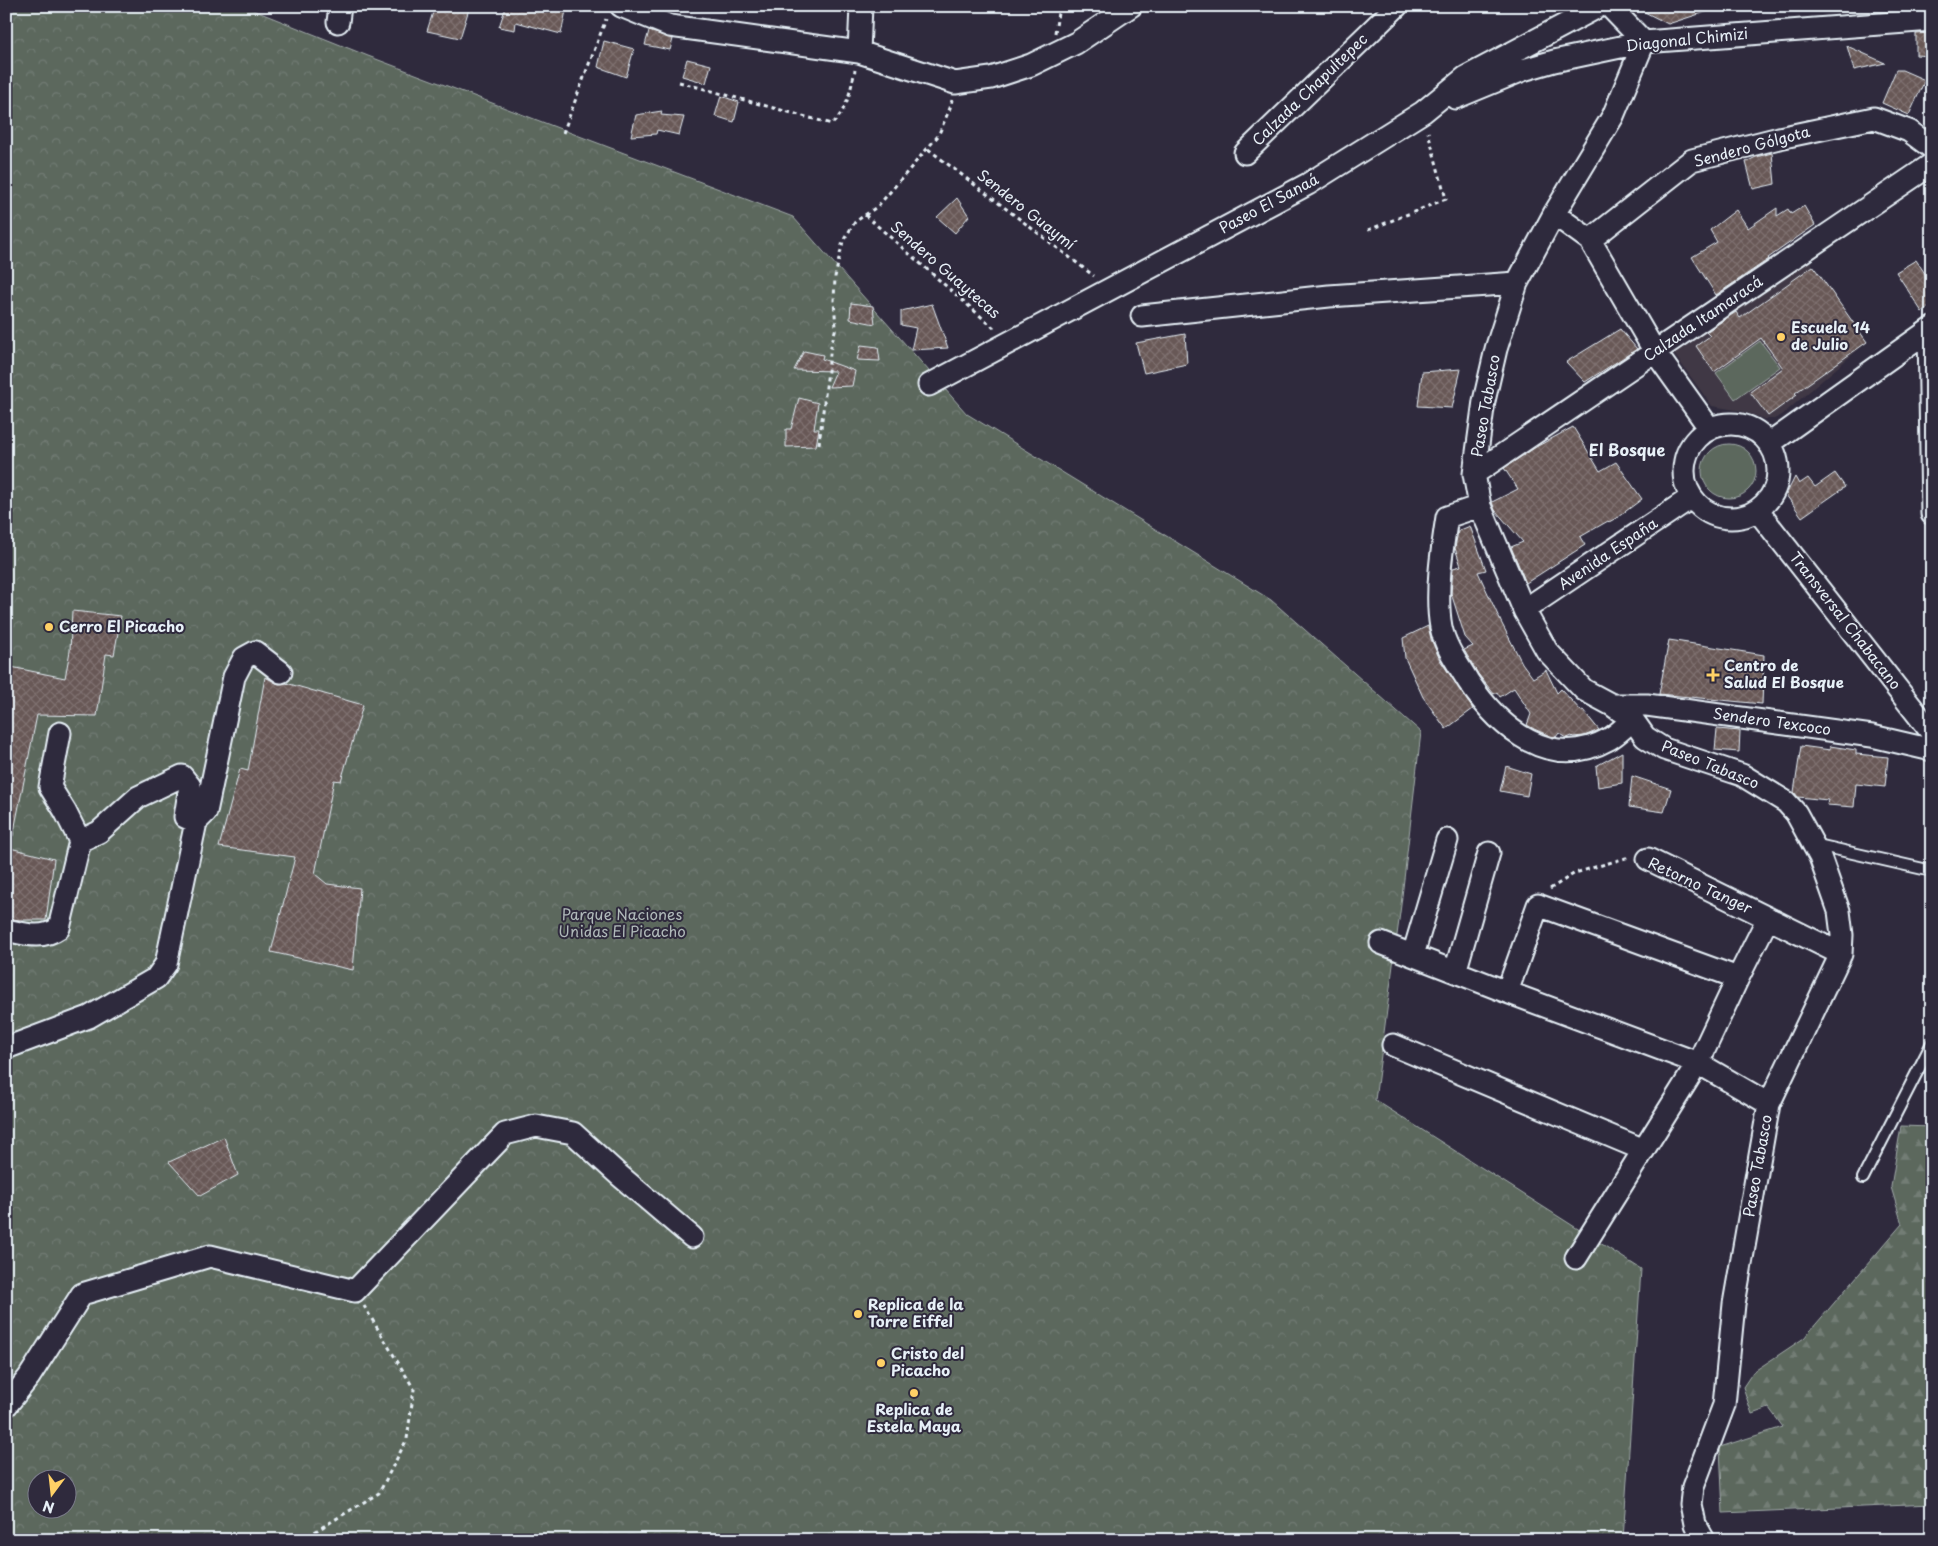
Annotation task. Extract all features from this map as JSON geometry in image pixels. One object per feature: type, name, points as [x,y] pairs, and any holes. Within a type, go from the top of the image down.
[{"type":"street","points":[[859,52],[861,6]]},
{"type":"street","points":[[614,11],[670,26],[859,52],[955,83],[991,78],[1030,64],[1076,43],[1131,6]]},
{"type":"street","name":"Calzada Chapultepec","points":[[1245,153],[1397,6]]},
{"type":"street","name":"Paseo El Sanaá","points":[[929,385],[1308,184],[1423,112],[1466,77],[1600,6]]},
{"type":"street","points":[[1608,6],[1644,42]]},
{"type":"street","name":"Diagonal Chimizi","points":[[1423,112],[1523,70],[1554,61],[1644,42],[1932,20]]},
{"type":"street","name":"Paseo Tabasco","points":[[1644,42],[1613,116],[1554,214],[1518,283],[1496,349],[1484,401],[1474,474],[1480,506],[1524,610],[1546,651],[1584,690],[1612,704],[1633,720],[1645,736],[1664,749],[1742,775],[1786,802],[1796,813],[1813,844],[1839,911],[1842,935],[1840,954],[1769,1104],[1734,1304],[1724,1405],[1693,1487],[1691,1504],[1695,1524],[1704,1540]]},
{"type":"street","name":"Sendero Gólgota","points":[[1590,240],[1692,160],[1779,138],[1874,118],[1909,131],[1932,148]]},
{"type":"street","name":"Calzada Itamaracá","points":[[1474,474],[1932,164]]},
{"type":"street","points":[[1554,214],[1590,240],[1655,352],[1710,429]]},
{"type":"street","points":[[1142,316],[1329,296],[1518,283]]},
{"type":"street","points":[[1769,444],[1930,329]]},
{"type":"street","points":[[1930,329],[1932,514]]},
{"type":"street","points":[[1736,424],[1760,434],[1769,444],[1776,457],[1777,479],[1768,499],[1757,510],[1744,516],[1729,518],[1715,515],[1702,508],[1692,497],[1684,476],[1686,459],[1693,443],[1700,435],[1722,425],[1736,424]]},
{"type":"street","name":"Avenida España","points":[[1524,610],[1692,497]]},
{"type":"street","points":[[1480,506],[1446,517],[1439,600],[1441,627],[1451,653],[1481,700],[1498,719],[1520,737],[1556,751],[1577,751],[1593,746],[1609,739],[1633,720]]},
{"type":"street","name":"Transversal Chabacano","points":[[1757,510],[1932,733]]},
{"type":"street","points":[[6,1048],[89,1017],[156,978],[166,964],[196,822],[206,812],[234,677],[244,658],[255,652],[282,672]]},
{"type":"street","name":"Sendero Texcoco","points":[[1612,704],[1647,705],[1872,736],[1932,750]]},
{"type":"street","points":[[6,930],[41,936],[52,933],[59,928],[80,841],[50,787],[60,733]]},
{"type":"street","points":[[80,841],[99,832],[138,797],[182,776],[190,786],[185,817],[196,822]]},
{"type":"street","points":[[1413,955],[1447,840]]},
{"type":"street","points":[[1455,972],[1489,853]]},
{"type":"street","name":"Retorno Tanger","points":[[1648,859],[1840,954]]},
{"type":"street","points":[[1507,992],[1538,905],[1738,978]]},
{"type":"street","points":[[1576,1258],[1698,1063],[1768,918]]},
{"type":"street","points":[[1381,942],[1507,992],[1698,1063],[1769,1104]]},
{"type":"street","points":[[1392,1045],[1644,1150]]},
{"type":"street","points":[[6,1406],[29,1377],[82,1294],[210,1256],[355,1290],[505,1134],[536,1126],[573,1133],[692,1237]]},
{"type":"lane","points":[[1813,844],[1932,871]]},
{"type":"lane","points":[[1863,1178],[1932,1044]]},
{"type":"path","points":[[563,133],[614,11]]},
{"type":"path","points":[[679,82],[832,124],[839,118],[844,108],[853,82],[859,52]]},
{"type":"path","points":[[819,444],[831,346],[836,327],[834,301],[843,241],[855,222],[878,206],[938,136],[950,108],[955,83]]},
{"type":"path","points":[[1368,230],[1446,199],[1423,112]]},
{"type":"path","name":"Sendero Guaymí","points":[[928,149],[1110,289]]},
{"type":"path","name":"Sendero Guaytecas","points":[[865,215],[1010,342]]},
{"type":"path","name":"Retorno Tanger","points":[[1538,905],[1551,887],[1575,872],[1630,857],[1648,859]]},
{"type":"path","points":[[301,1540],[379,1493],[407,1439],[414,1389],[355,1290]]},
{"type":"shaded area","name":"Escuela 14 de Julio","points":[[1809,260],[1867,342],[1782,415],[1774,419],[1765,419],[1742,411],[1712,406],[1674,354]]},
{"type":"green space","name":"Parque Naciones Unidas El Picacho","points":[[6,6],[243,6],[368,56],[793,217],[967,414],[1271,600],[1421,732],[1401,905],[1375,1100],[1641,1269],[1623,1540],[6,1540]]},
{"type":"green space","points":[[1760,341],[1780,367],[1735,399],[1716,373]]},
{"type":"green space","points":[[1729,444],[1739,446],[1748,452],[1754,461],[1756,471],[1754,481],[1748,490],[1739,496],[1729,498],[1719,496],[1710,490],[1704,481],[1702,471],[1704,461],[1710,452],[1719,446]]},
{"type":"green space","points":[[1901,1126],[1932,1127],[1932,1504],[1723,1513],[1720,1447],[1783,1427],[1769,1408],[1752,1414],[1743,1387],[1753,1372],[1804,1338],[1902,1224],[1891,1187]]},
{"type":"building","points":[[435,6],[469,9],[460,38],[427,31]]},
{"type":"building","points":[[506,6],[567,6],[561,34],[516,22],[515,30],[499,27]]},
{"type":"building","points":[[1633,6],[1714,6],[1715,9],[1668,24]]},
{"type":"building","points":[[649,31],[673,39],[670,50],[645,45]]},
{"type":"building","points":[[1932,33],[1932,56],[1916,55],[1916,34]]},
{"type":"building","points":[[604,41],[634,49],[626,77],[598,67]]},
{"type":"building","points":[[1847,46],[1885,63],[1854,70]]},
{"type":"building","points":[[687,59],[711,65],[706,83],[682,76]]},
{"type":"building","points":[[1896,70],[1902,70],[1925,80],[1909,115],[1882,103]]},
{"type":"building","points":[[721,96],[739,102],[734,122],[715,116]]},
{"type":"building","points":[[662,111],[661,115],[684,117],[679,135],[657,130],[656,134],[631,136],[636,115]]},
{"type":"building","points":[[1772,153],[1775,184],[1753,189],[1746,162]]},
{"type":"building","points":[[957,198],[969,216],[955,233],[937,217]]},
{"type":"building","points":[[1804,206],[1815,225],[1716,295],[1692,257],[1717,242],[1710,230],[1736,210],[1748,228],[1777,208],[1777,216],[1788,209],[1791,214]]},
{"type":"building","points":[[1916,260],[1932,284],[1932,305],[1922,312],[1896,272]]},
{"type":"building","name":"Escuela 14 de Julio","points":[[1813,266],[1867,342],[1795,393],[1797,395],[1768,416],[1750,392],[1783,368],[1761,338],[1714,372],[1696,346],[1710,336],[1706,332],[1736,312],[1740,318]]},
{"type":"building","points":[[851,303],[873,306],[875,324],[850,319]]},
{"type":"building","points":[[932,304],[948,348],[911,350],[916,328],[901,325],[901,311]]},
{"type":"building","points":[[1620,329],[1637,349],[1585,382],[1566,362]]},
{"type":"building","points":[[1185,334],[1187,364],[1144,373],[1136,343]]},
{"type":"building","points":[[861,345],[878,347],[880,361],[857,360]]},
{"type":"building","points":[[804,351],[823,355],[822,359],[855,371],[852,386],[829,387],[836,371],[794,370]]},
{"type":"building","points":[[1461,369],[1452,408],[1418,406],[1422,372]]},
{"type":"building","points":[[799,398],[818,403],[814,429],[819,429],[816,446],[786,447],[786,429],[791,429]]},
{"type":"building","points":[[1573,427],[1600,471],[1616,462],[1642,499],[1618,517],[1580,537],[1585,545],[1526,583],[1511,547],[1523,542],[1495,510],[1492,502],[1518,489],[1504,468],[1536,447]]},
{"type":"building","points":[[1835,473],[1845,487],[1802,517],[1786,495],[1795,477],[1799,484],[1808,478],[1815,487]]},
{"type":"building","points":[[1470,526],[1486,570],[1478,572],[1522,663],[1533,678],[1546,670],[1557,693],[1561,689],[1581,711],[1583,710],[1599,730],[1584,736],[1567,738],[1559,733],[1556,737],[1534,729],[1527,725],[1531,714],[1514,688],[1500,697],[1497,692],[1494,694],[1478,674],[1464,650],[1473,646],[1465,637],[1451,593],[1453,568],[1461,566],[1455,548],[1458,531]]},
{"type":"building","points":[[72,611],[121,616],[114,655],[106,654],[97,716],[37,715],[13,836],[6,835],[6,666],[65,678],[70,651]]},
{"type":"building","points":[[1428,626],[1440,660],[1473,709],[1446,729],[1423,697],[1405,658],[1403,638]]},
{"type":"building","name":"Centro de Salud El Bosque","points":[[1669,640],[1764,655],[1762,704],[1659,694]]},
{"type":"building","points":[[265,677],[279,684],[286,683],[363,705],[341,781],[334,780],[315,874],[327,884],[360,888],[353,970],[271,952],[295,857],[219,847],[240,769],[248,771]]},
{"type":"building","points":[[1717,729],[1740,731],[1739,752],[1715,750]]},
{"type":"building","points":[[1801,746],[1830,750],[1830,746],[1856,750],[1856,754],[1888,757],[1885,787],[1856,784],[1854,807],[1827,805],[1828,800],[1798,797],[1794,792]]},
{"type":"building","points":[[1622,752],[1622,783],[1598,787],[1596,766]]},
{"type":"building","points":[[1506,766],[1531,774],[1527,796],[1500,791]]},
{"type":"building","points":[[1632,776],[1671,789],[1664,812],[1629,807]]},
{"type":"building","points":[[6,847],[54,859],[46,920],[6,918]]},
{"type":"building","points":[[224,1137],[238,1175],[200,1196],[169,1162]]},
{"type":"place","name":"Escuela 14 de Julio","points":[[1781,337]]},
{"type":"place","name":"Cerro El Picacho","points":[[49,627]]},
{"type":"place","name":"Centro de Salud El Bosque","points":[[1713,675]]},
{"type":"place","name":"Replica de la Torre Eiffel","points":[[858,1314]]},
{"type":"place","name":"Cristo del Picacho","points":[[881,1363]]},
{"type":"place","name":"Replica de Estela Maya","points":[[914,1393]]},
{"type":"district","name":"El Bosque","points":[[1627,450]]}]
